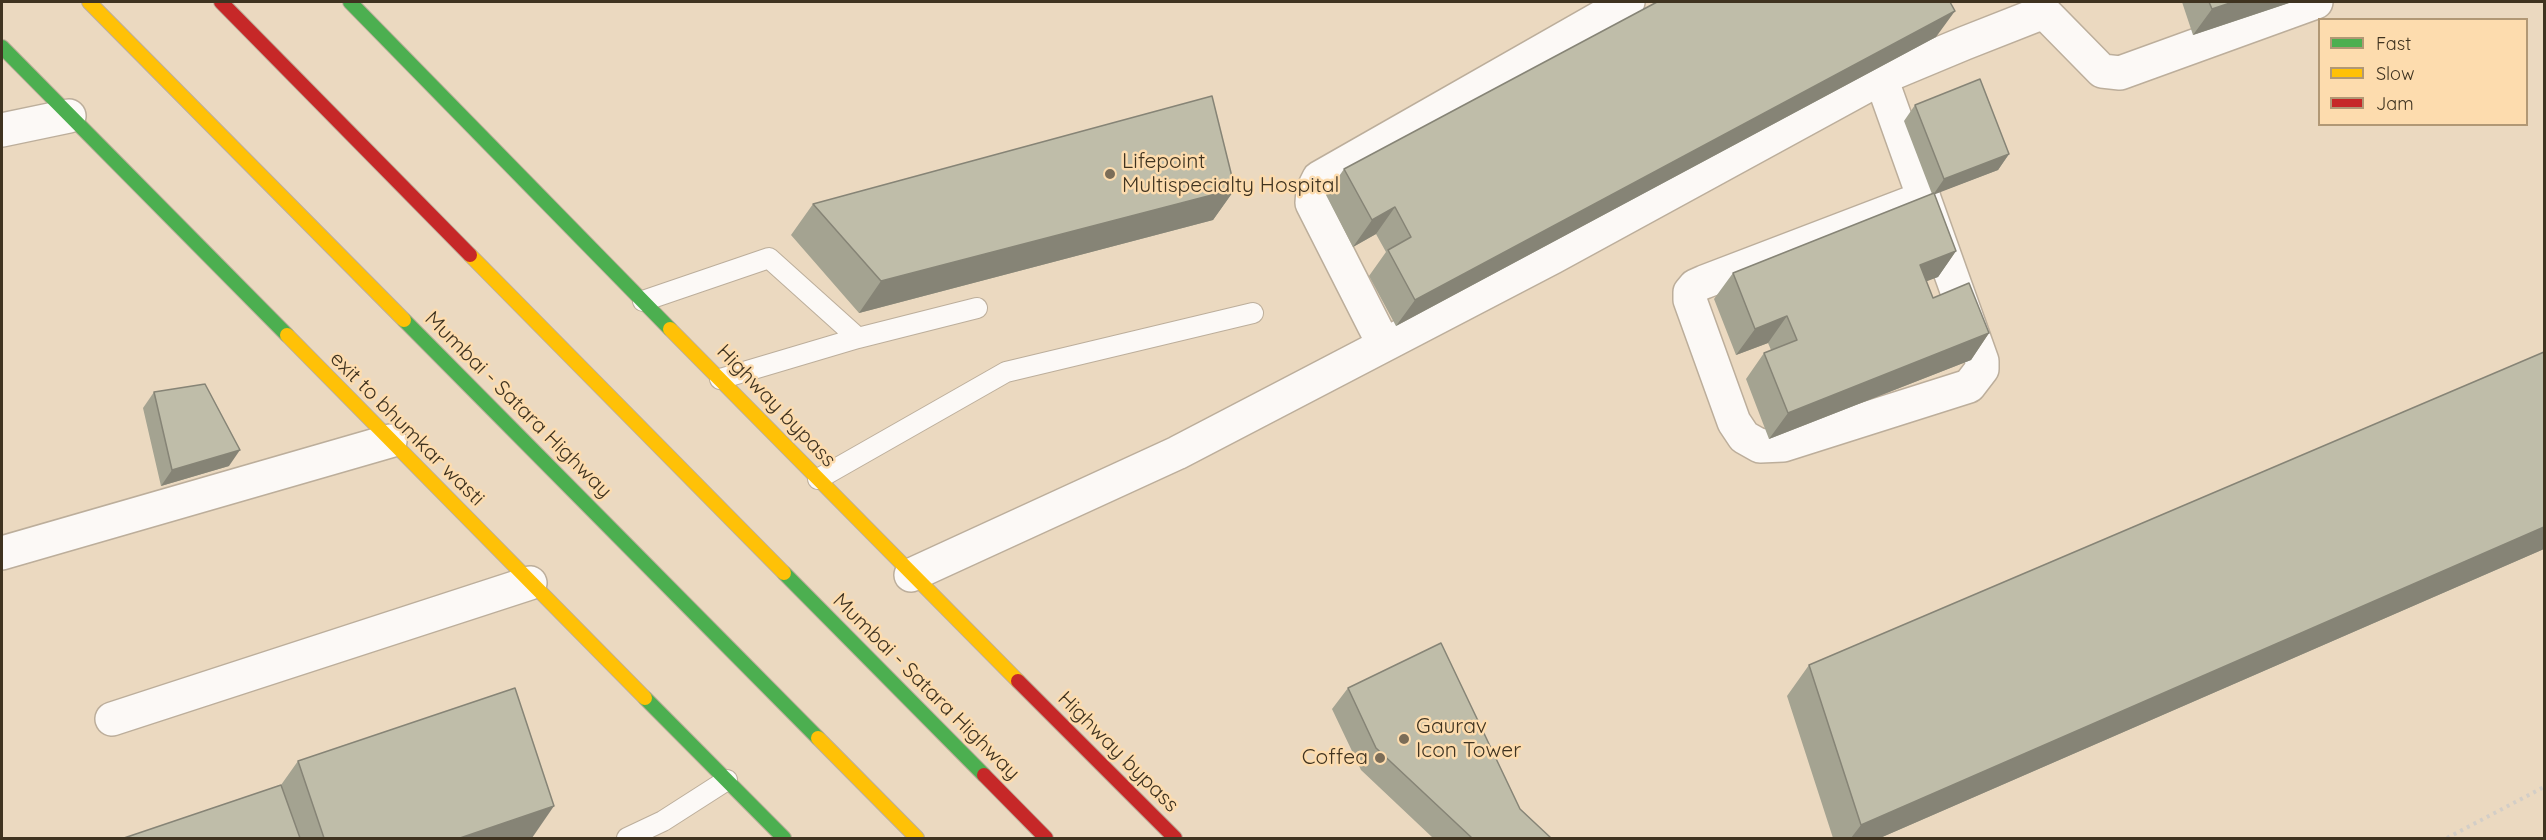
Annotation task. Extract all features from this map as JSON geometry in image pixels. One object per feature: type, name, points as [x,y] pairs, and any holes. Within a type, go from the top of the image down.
[{"type":"main road","name":"Mumbai - Satara Highway","points":[[89,2],[917,838]]},
{"type":"main road","name":"Mumbai - Satara Highway","points":[[220,2],[1046,838]]},
{"type":"main road","name":"Highway bypass","points":[[350,2],[911,575],[1175,838]]},
{"type":"main road","name":"exit to bhumkar wasti","points":[[2,47],[784,838]]},
{"type":"street","points":[[1384,345],[1312,203],[1313,190],[1319,178],[1628,2]]},
{"type":"street","points":[[911,575],[1177,453],[1553,257],[1881,78],[2042,7],[2103,70],[2114,73],[2316,2]]},
{"type":"street","points":[[1881,78],[1924,198],[1982,361],[1982,369],[1978,378],[1969,386],[1782,445],[1760,446],[1744,437],[1734,422],[1690,300],[1690,292],[1695,286],[1704,282],[1924,198]]},
{"type":"street","points":[[2,130],[69,116]]},
{"type":"street","points":[[2,553],[390,441]]},
{"type":"street","points":[[112,719],[530,583]]},
{"type":"lane","points":[[643,301],[769,258],[858,338]]},
{"type":"lane","points":[[720,380],[858,338],[977,308]]},
{"type":"lane","points":[[818,479],[1006,372],[1253,313]]},
{"type":"lane","points":[[627,838],[663,821],[727,780]]},
{"type":"path","points":[[2447,838],[2544,787]]},
{"type":"building","points":[[1657,2],[1950,2],[1955,11],[1415,300],[1388,250],[1411,237],[1395,207],[1372,220],[1344,169]]},
{"type":"building","points":[[2209,2],[2233,2],[2212,9]]},
{"type":"building","points":[[1980,79],[2009,154],[1944,179],[1915,105]]},
{"type":"building","name":"Lifepoint Multispecialty Hospital","points":[[1212,96],[1235,189],[881,281],[813,204]]},
{"type":"building","points":[[1934,193],[1956,251],[1920,265],[1933,298],[1969,283],[1989,333],[1788,413],[1764,353],[1797,340],[1787,316],[1755,329],[1733,273]]},
{"type":"building","points":[[2544,352],[2544,527],[1861,825],[1809,665]]},
{"type":"building","points":[[205,384],[240,450],[172,470],[154,392]]},
{"type":"building","name":"Gaurav Icon Tower","points":[[1441,643],[1520,809],[1551,838],[1472,838],[1376,748],[1348,688]]},
{"type":"building","points":[[515,688],[554,806],[460,838],[324,838],[298,761]]},
{"type":"building","points":[[281,785],[300,838],[124,838]]},
{"type":"traffic: fast","points":[[350,2],[670,329]]},
{"type":"traffic: fast","points":[[2,47],[287,335]]},
{"type":"traffic: fast","points":[[404,320],[818,738]]},
{"type":"traffic: fast","points":[[784,573],[984,775]]},
{"type":"traffic: fast","points":[[645,698],[784,838]]},
{"type":"traffic: slow","points":[[89,2],[404,320]]},
{"type":"traffic: slow","points":[[470,255],[784,573]]},
{"type":"traffic: slow","points":[[670,329],[1018,681]]},
{"type":"traffic: slow","points":[[287,335],[645,698]]},
{"type":"traffic: slow","points":[[818,738],[917,838]]},
{"type":"traffic: jam","points":[[221,2],[470,255]]},
{"type":"traffic: jam","points":[[1018,681],[1175,838]]},
{"type":"traffic: jam","points":[[984,775],[1046,838]]},
{"type":"place","name":"Lifepoint Multispecialty Hospital","points":[[1110,174]]},
{"type":"place","name":"Gaurav Icon Tower","points":[[1404,739]]},
{"type":"place","name":"Coffea","points":[[1380,758]]}]
